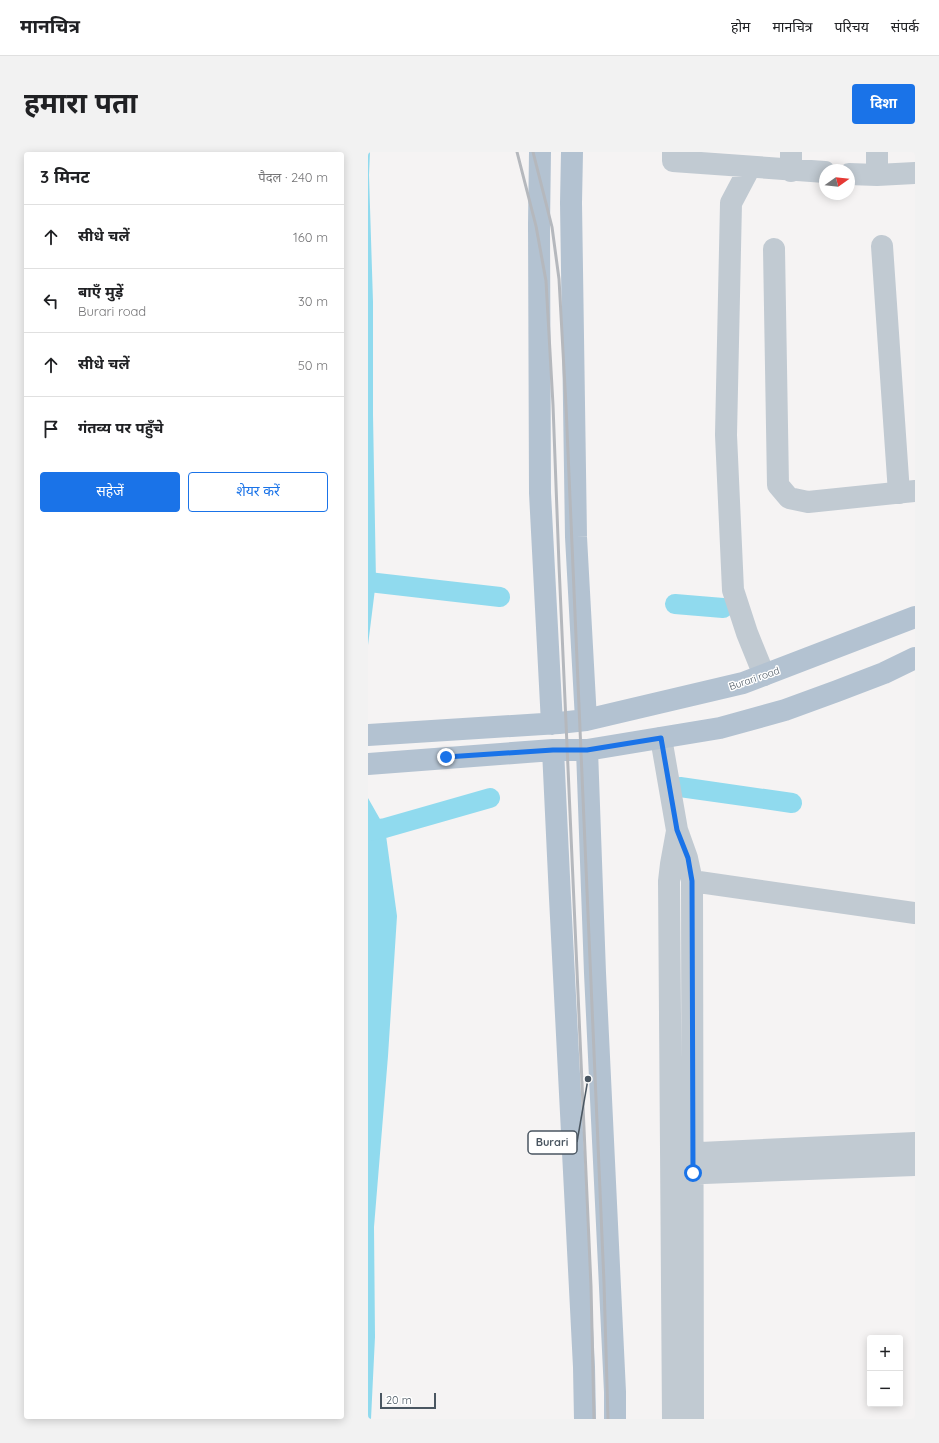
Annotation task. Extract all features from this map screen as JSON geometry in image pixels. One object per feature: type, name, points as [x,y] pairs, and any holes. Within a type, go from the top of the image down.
[{"type":"main road","points":[[540,152],[540,493],[552,724]]},
{"type":"main road","points":[[572,152],[571,203],[576,537],[586,720]]},
{"type":"main road","name":"Burari road","points":[[368,735],[552,724],[586,720],[743,683],[915,616]]},
{"type":"main road","points":[[368,764],[553,750],[587,750],[720,728],[785,710],[884,673],[915,658]]},
{"type":"main road","points":[[553,750],[560,914],[584,1367],[585,1419]]},
{"type":"main road","points":[[587,750],[595,973],[616,1392],[615,1419]]},
{"type":"lane","points":[[673,152],[673,161],[750,167],[791,161],[819,170]]},
{"type":"lane","points":[[877,152],[877,175]]},
{"type":"lane","points":[[750,167],[731,203],[726,435],[733,590],[747,632],[764,675]]},
{"type":"lane","points":[[855,174],[877,175],[915,173]]},
{"type":"lane","points":[[774,249],[778,485],[789,498],[808,502],[907,492],[882,246]]},
{"type":"lane","points":[[661,738],[677,830],[688,858],[692,881],[693,1419]]},
{"type":"lane","points":[[673,1419],[669,881],[677,830]]},
{"type":"lane","points":[[692,881],[915,913]]},
{"type":"lane","points":[[672,1164],[915,1142]]},
{"type":"lane","points":[[693,1163],[915,1165]]},
{"type":"water","points":[[368,152],[370,152],[369,175],[373,302],[373,415],[376,581],[368,645]]},
{"type":"water","points":[[368,798],[385,828],[397,916],[388,1056],[374,1227],[375,1337],[371,1419],[368,1419]]},
{"type":"waterway","points":[[368,582],[500,597]]},
{"type":"waterway","points":[[675,604],[723,608]]},
{"type":"waterway","points":[[680,787],[792,803]]},
{"type":"waterway","points":[[368,831],[385,828],[490,798]]},
{"type":"railway","points":[[517,152],[536,226],[546,281],[553,405],[591,1286],[594,1419]]},
{"type":"railway","points":[[533,152],[552,227],[559,279],[566,406],[604,1283],[608,1419]]},
{"type":"place","name":"Burari","points":[[588,1079]]},
{"type":"route","points":[[446,757],[553,750],[587,750],[661,738],[677,830],[688,858],[692,881],[693,1173]]}]
